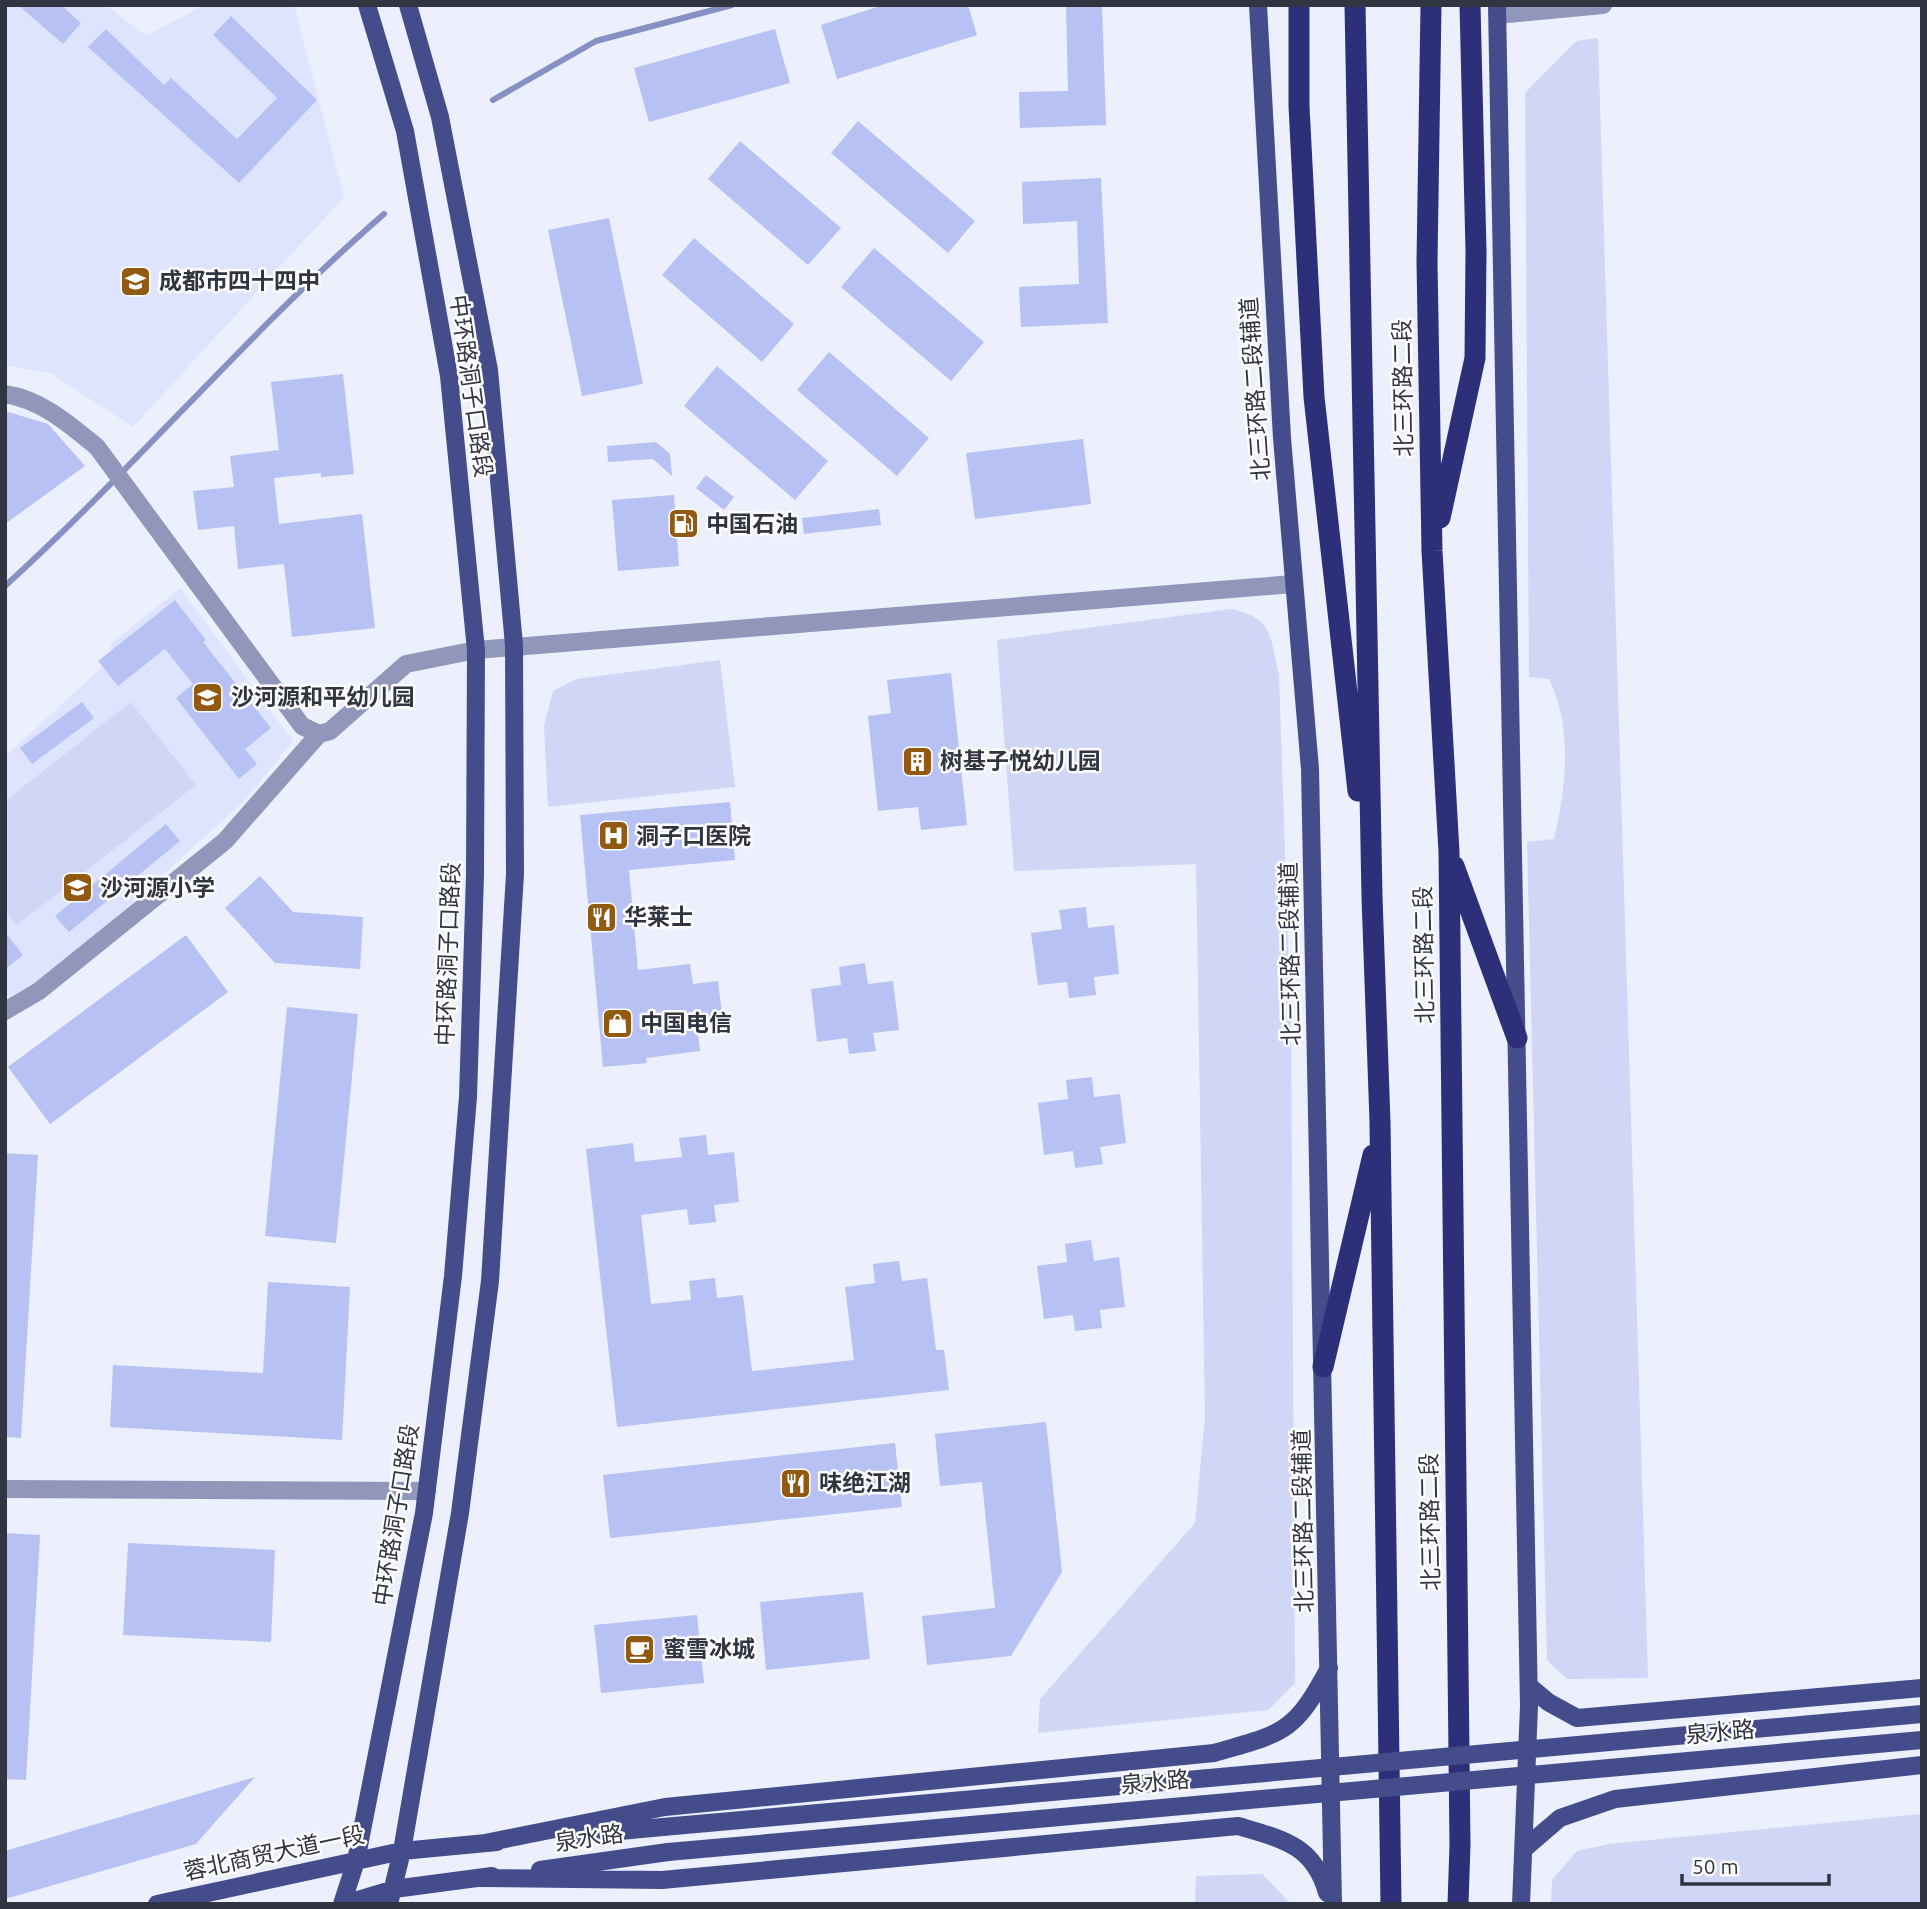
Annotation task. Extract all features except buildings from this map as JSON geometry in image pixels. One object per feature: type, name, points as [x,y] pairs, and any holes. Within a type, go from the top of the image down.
[{"type":"highway","points":[[1299,5],[1299,106],[1314,397],[1332,537],[1343,670],[1372,897]]},
{"type":"highway","name":"北三环路二段","points":[[1355,5],[1372,897],[1380,1122],[1391,1904]]},
{"type":"highway","name":"北三环路二段","points":[[1431,5],[1427,262],[1432,551],[1448,852],[1460,1845],[1458,1904]]},
{"type":"highway","points":[[1432,551],[1475,358],[1476,251],[1470,5]]},
{"type":"highway","points":[[1448,852],[1517,1038]]},
{"type":"highway","points":[[1323,1367],[1380,1122]]},
{"type":"main road","name":"中环路洞子口路段","points":[[343,1904],[356,1861],[427,1491],[453,1276],[468,1097],[475,875],[476,650],[449,376],[405,131],[367,5]]},
{"type":"main road","name":"中环路洞子口路段","points":[[392,1896],[460,1513],[490,1281],[515,874],[514,645],[489,370],[440,117],[408,5]]},
{"type":"main road","name":"北三环路二段辅道","points":[[1258,5],[1281,425],[1310,769],[1331,1665],[1331,1904]]},
{"type":"main road","points":[[1497,10],[1529,1686],[1521,1904]]},
{"type":"main road","points":[[485,1843],[665,1807],[1214,1753],[1287,1729],[1311,1703],[1331,1665]]},
{"type":"main road","points":[[1529,1686],[1548,1702],[1577,1718],[1922,1688]]},
{"type":"main road","points":[[485,1843],[1922,1714]]},
{"type":"main road","name":"泉水路","points":[[343,1904],[481,1878],[668,1852],[1922,1740]]},
{"type":"main road","points":[[1524,1849],[1560,1818],[1615,1799],[1922,1765]]},
{"type":"main road","points":[[481,1878],[662,1880],[1238,1826],[1272,1836],[1301,1850],[1320,1870],[1331,1904]]},
{"type":"main road","name":"蓉北商贸大道一段","points":[[157,1904],[402,1851],[485,1843]]},
{"type":"street","points":[[1497,10],[1604,5]]},
{"type":"street","points":[[5,394],[23,397],[58,415],[97,447],[302,726],[319,734]]},
{"type":"street","points":[[5,1011],[38,992],[225,841],[319,734],[330,731],[406,664],[514,645],[1293,584]]},
{"type":"street","points":[[5,1489],[427,1491]]},
{"type":"shaded area","name":"成都市四十四中","points":[[5,5],[105,5],[147,36],[203,5],[294,5],[344,197],[133,427],[52,374],[5,365]]},
{"type":"shaded area","points":[[1598,38],[1648,1678],[1567,1679],[1547,1660],[1527,842],[1554,839],[1562,800],[1565,758],[1562,717],[1549,679],[1529,677],[1525,93],[1576,41]]},
{"type":"shaded area","name":"沙河源小学","points":[[180,588],[293,741],[244,801],[53,974],[5,998],[5,753],[11,751],[116,654],[109,645]]},
{"type":"shaded area","points":[[1231,609],[1256,618],[1263,624],[1271,640],[1279,675],[1291,1030],[1295,1683],[1268,1710],[1038,1733],[1040,1699],[1195,1523],[1205,1418],[1196,864],[1014,871],[997,640]]},
{"type":"shaded area","points":[[720,660],[735,787],[548,807],[544,726],[553,691],[577,679]]},
{"type":"shaded area","points":[[131,702],[196,785],[17,925],[5,911],[5,801]]},
{"type":"shaded area","points":[[1922,1814],[1922,1904],[1551,1904],[1552,1880],[1577,1851],[1609,1844]]},
{"type":"shaded area","points":[[1262,1874],[1291,1904],[1195,1904],[1196,1876]]},
{"type":"waterway","points":[[493,100],[596,41],[732,5]]},
{"type":"waterway","points":[[5,586],[101,494],[287,304],[384,214]]},
{"type":"place","name":"成都市四十四中","points":[[136,281]]},
{"type":"place","name":"中国石油","points":[[683,524]]},
{"type":"place","name":"沙河源和平幼儿园","points":[[208,697]]},
{"type":"place","name":"树基子悦幼儿园","points":[[917,761]]},
{"type":"place","name":"洞子口医院","points":[[613,836]]},
{"type":"place","name":"沙河源小学","points":[[77,888]]},
{"type":"place","name":"华莱士","points":[[601,917]]},
{"type":"place","name":"中国电信","points":[[617,1023]]},
{"type":"place","name":"味绝江湖","points":[[796,1483]]},
{"type":"place","name":"蜜雪冰城","points":[[640,1649]]}]
